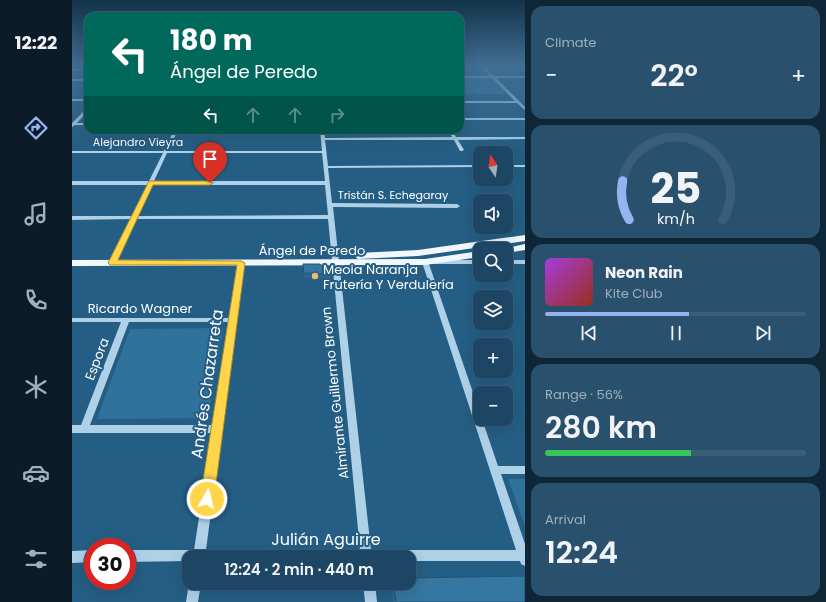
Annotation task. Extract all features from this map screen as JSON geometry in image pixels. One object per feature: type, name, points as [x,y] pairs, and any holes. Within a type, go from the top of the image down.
[{"type":"main road","points":[[336,263],[342,258],[418,253],[525,238]]},
{"type":"main road","points":[[513,249],[525,247]]},
{"type":"main road","points":[[425,262],[473,255]]},
{"type":"main road","name":"Ángel de Peredo","points":[[72,263],[425,262]]},
{"type":"street","points":[[509,93],[525,109]]},
{"type":"street","points":[[72,100],[84,100]]},
{"type":"street","points":[[464,102],[518,102]]},
{"type":"street","points":[[73,125],[84,113]]},
{"type":"street","points":[[464,119],[525,119]]},
{"type":"street","points":[[73,125],[84,124]]},
{"type":"street","points":[[113,263],[174,134]]},
{"type":"street","name":"Almirante Guillermo Brown","points":[[322,134],[365,550]]},
{"type":"street","points":[[453,134],[462,150]]},
{"type":"street","points":[[323,139],[525,138]]},
{"type":"street","name":"Alejandro Vieyra","points":[[72,152],[324,152]]},
{"type":"street","points":[[326,167],[473,166]]},
{"type":"street","points":[[513,166],[525,166]]},
{"type":"street","points":[[72,183],[327,183]]},
{"type":"street","name":"Tristán S. Echegaray","points":[[330,205],[456,206]]},
{"type":"street","points":[[72,218],[331,217]]},
{"type":"street","points":[[425,262],[524,557]]},
{"type":"street","name":"Ángel de Peredo","points":[[425,262],[473,262]]},
{"type":"street","points":[[513,262],[525,262]]},
{"type":"street","name":"Andrés Chazarreta","points":[[200,550],[241,263]]},
{"type":"street","name":"Ricardo Wagner","points":[[72,320],[232,320]]},
{"type":"street","name":"Espora","points":[[84,429],[126,320]]},
{"type":"street","points":[[72,429],[217,429]]},
{"type":"street","points":[[494,470],[525,470]]},
{"type":"street","points":[[72,556],[84,556]]},
{"type":"street","name":"Julián Aguirre","points":[[136,556],[182,556]]},
{"type":"street","name":"Julián Aguirre","points":[[416,556],[524,557]]},
{"type":"street","points":[[192,602],[194,590]]},
{"type":"street","points":[[369,590],[370,602]]},
{"type":"shaded area","points":[[464,93],[506,93],[507,94],[464,94]]},
{"type":"shaded area","points":[[223,328],[208,418],[97,419],[130,329]]},
{"type":"shaded area","points":[[508,479],[525,479],[525,526]]},
{"type":"building","points":[[303,264],[320,264],[332,274],[304,273]]},
{"type":"building","points":[[525,576],[525,602],[396,602],[394,590],[416,590],[416,578]]},
{"type":"place","name":"Meoia Naranja Frutería Y Verdulería","points":[[315,276]]},
{"type":"route","points":[[207,499],[241,263],[113,263],[151,183],[210,183]]}]
